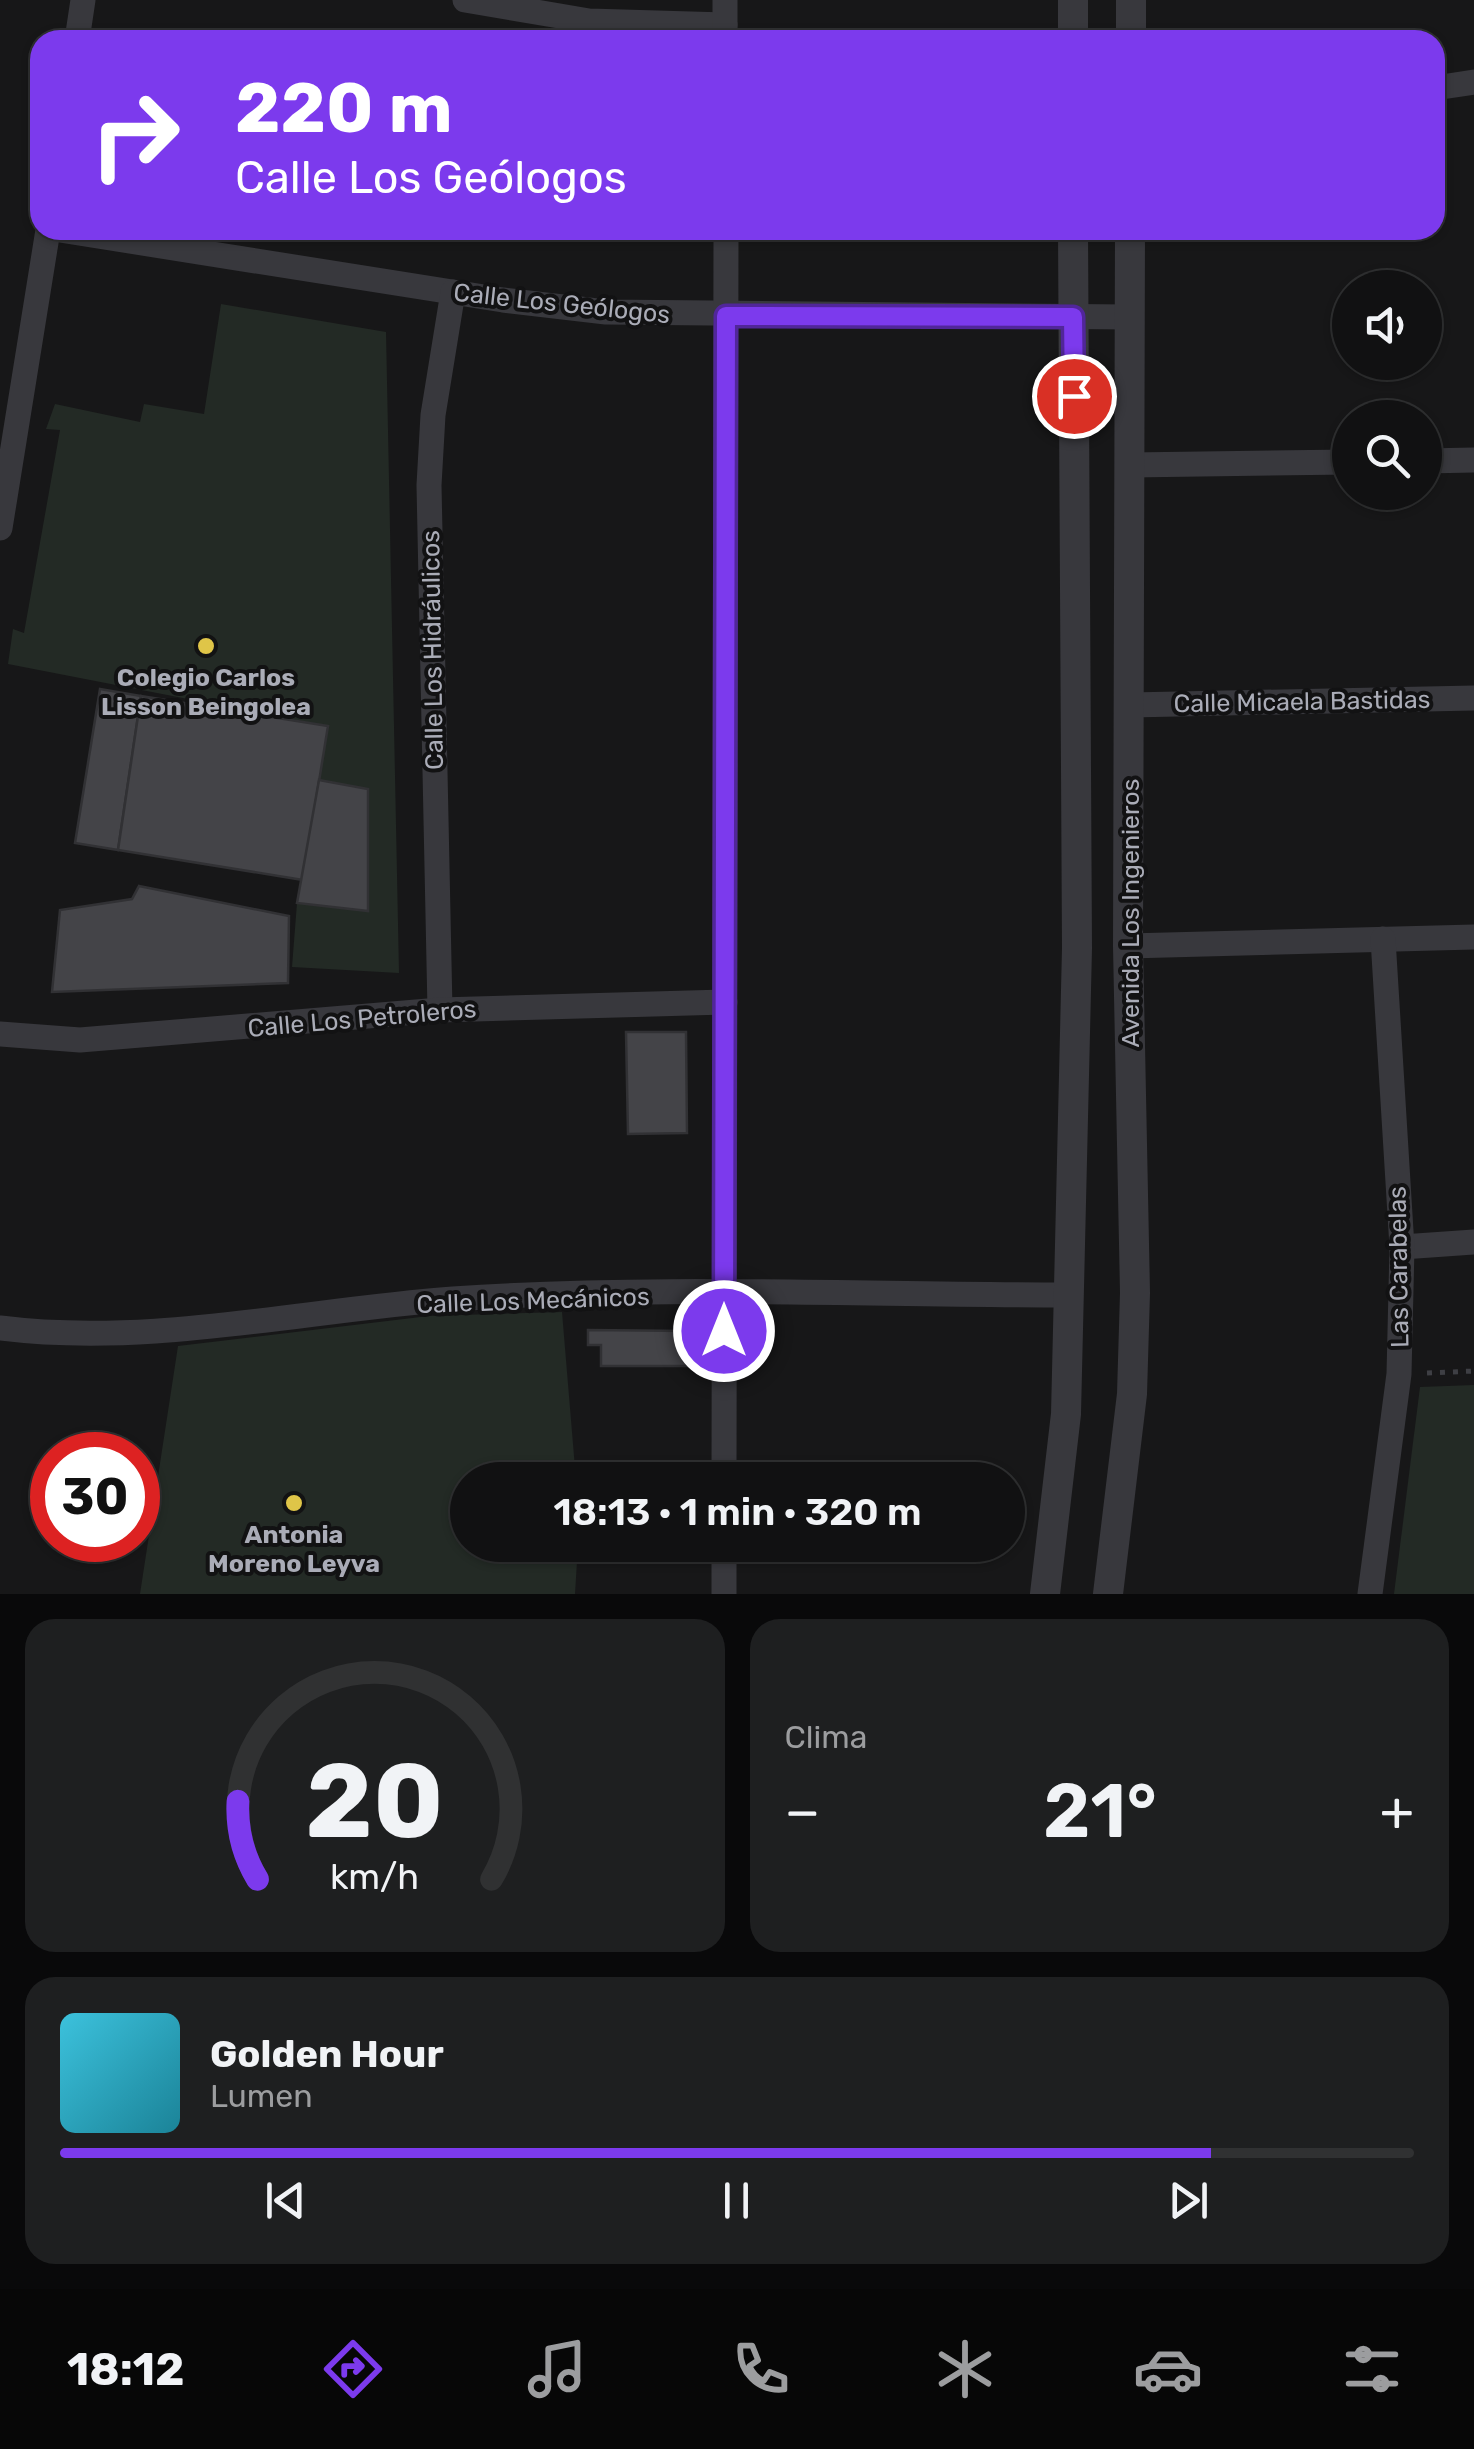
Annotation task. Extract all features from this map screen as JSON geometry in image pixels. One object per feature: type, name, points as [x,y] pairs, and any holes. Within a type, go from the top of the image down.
[{"type":"street","points":[[78,30],[83,0]]},
{"type":"street","points":[[466,0],[589,21],[725,22]]},
{"type":"street","points":[[1073,0],[1073,30]]},
{"type":"street","points":[[1131,0],[1131,30]]},
{"type":"street","points":[[1445,86],[1474,82]]},
{"type":"street","points":[[0,528],[46,240]]},
{"type":"street","name":"Calle Los Geólogos","points":[[123,240],[606,312],[1129,317]]},
{"type":"street","points":[[724,1462],[726,240]]},
{"type":"street","points":[[1044,1594],[1064,1453],[1076,948],[1073,240]]},
{"type":"street","name":"Avenida Los Ingenieros","points":[[1108,1594],[1127,1447],[1135,1310],[1128,946],[1130,240]]},
{"type":"street","name":"Calle Los Hidráulicos","points":[[440,1010],[429,486],[433,415],[452,292]]},
{"type":"street","points":[[1442,461],[1474,460]]},
{"type":"street","points":[[1130,465],[1332,462]]},
{"type":"street","name":"Calle Micaela Bastidas","points":[[1130,704],[1474,698]]},
{"type":"street","points":[[1128,946],[1474,937]]},
{"type":"street","name":"Las Carabelas","points":[[1370,1594],[1399,1374],[1402,1247],[1383,939]]},
{"type":"street","name":"Calle Los Petroleros","points":[[0,1034],[80,1040],[440,1010],[724,1002]]},
{"type":"street","points":[[1402,1247],[1474,1242]]},
{"type":"street","name":"Calle Los Mecánicos","points":[[0,1328],[94,1332],[371,1310],[448,1300],[724,1294],[1068,1296]]},
{"type":"street","points":[[724,1562],[724,1594]]},
{"type":"path","points":[[1399,1374],[1474,1371]]},
{"type":"shaded area","points":[[221,304],[386,332],[399,973],[292,967],[297,903],[368,910],[368,790],[319,780],[327,726],[8,664],[13,629],[24,633],[60,430],[46,429],[55,404],[140,422],[144,404],[204,414]]},
{"type":"shaded area","points":[[562,1312],[574,1462],[450,1462],[450,1562],[577,1562],[575,1594],[140,1594],[145,1562],[160,1562],[160,1463],[178,1346],[429,1316]]},
{"type":"shaded area","points":[[1474,1385],[1474,1594],[1394,1594],[1420,1387]]},
{"type":"building","points":[[100,689],[141,696],[118,850],[75,843]]},
{"type":"building","points":[[141,696],[328,726],[303,880],[118,850]]},
{"type":"building","points":[[319,780],[368,789],[368,911],[297,903]]},
{"type":"building","points":[[139,886],[289,916],[288,983],[52,992],[60,910],[132,899]]},
{"type":"building","points":[[626,1032],[686,1032],[687,1133],[628,1134]]},
{"type":"building","points":[[588,1330],[689,1331],[688,1366],[601,1366],[601,1345],[588,1345]]},
{"type":"place","name":"Colegio Carlos Lisson Beingolea","points":[[206,646]]},
{"type":"place","name":"Antonia Moreno Leyva","points":[[294,1503]]},
{"type":"route","points":[[724,1331],[726,316],[1073,317],[1074,396]]}]
